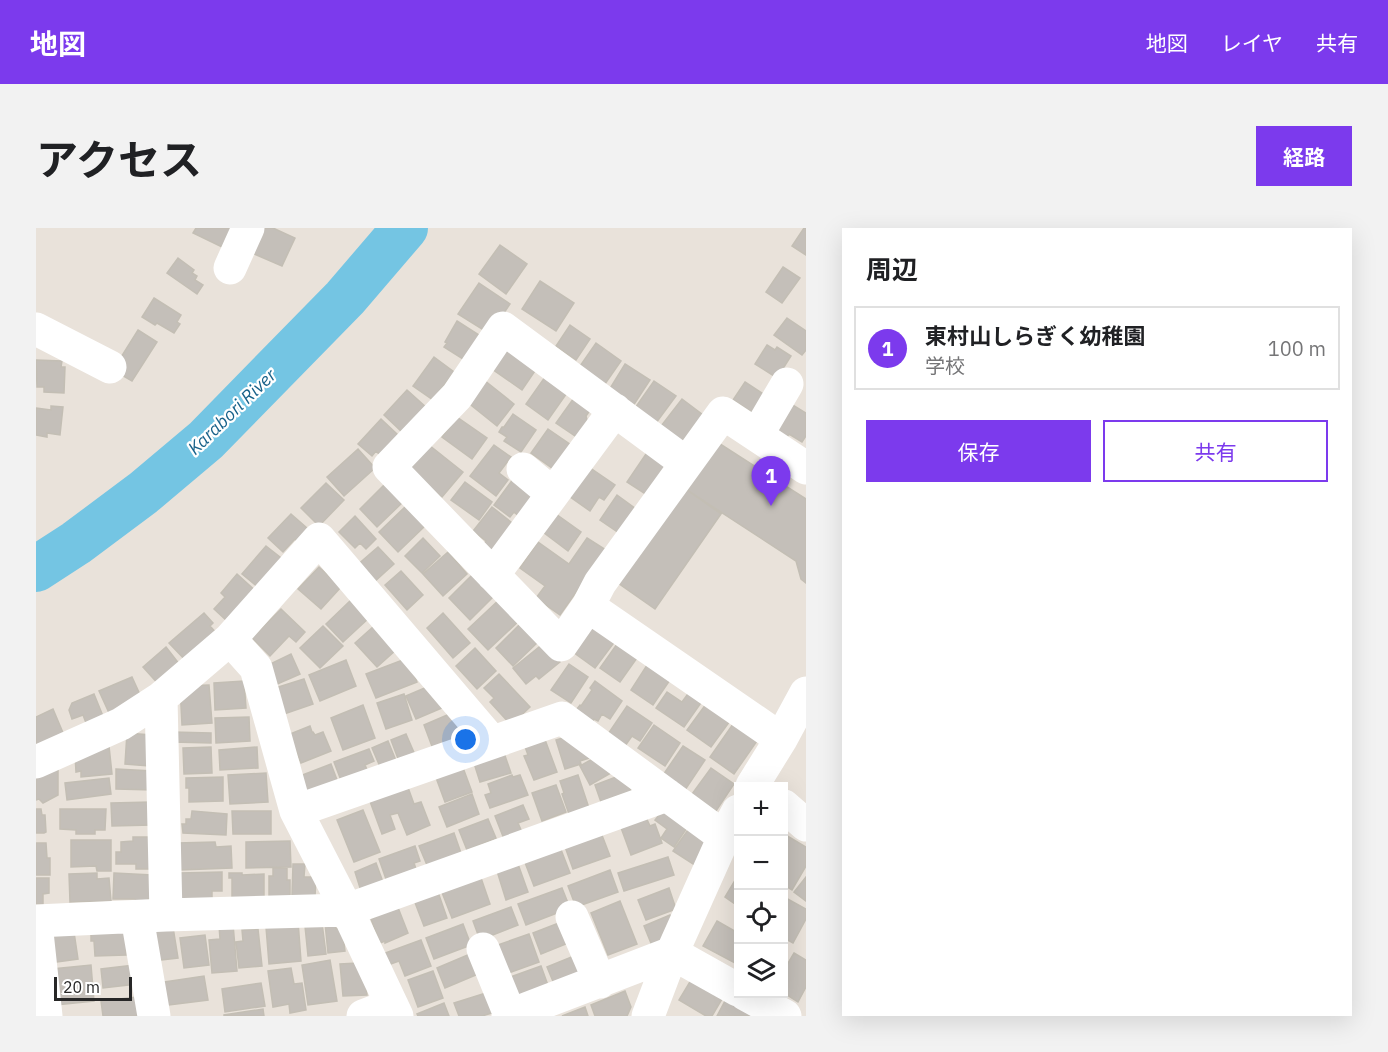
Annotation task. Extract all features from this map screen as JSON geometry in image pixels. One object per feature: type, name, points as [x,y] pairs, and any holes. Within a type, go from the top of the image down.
[{"type":"street","points":[[230,268],[248,228]]},
{"type":"street","points":[[686,463],[503,328],[457,396],[389,467],[561,645],[588,606],[600,583],[723,413],[806,468]]},
{"type":"street","points":[[36,329],[110,367]]},
{"type":"street","points":[[756,435],[787,384]]},
{"type":"street","points":[[494,575],[615,410]]},
{"type":"street","points":[[523,469],[553,495]]},
{"type":"street","points":[[36,762],[121,724],[161,698],[230,639],[319,539],[492,742]]},
{"type":"street","points":[[588,606],[781,739]]},
{"type":"street","points":[[230,639],[256,668],[296,811],[347,910],[384,1012]]},
{"type":"street","points":[[758,782],[806,693]]},
{"type":"street","points":[[154,1016],[151,916],[161,698]]},
{"type":"street","points":[[296,811],[562,718],[667,795],[731,824],[672,953],[648,1016]]},
{"type":"street","points":[[46,1016],[36,922],[347,910],[667,795]]},
{"type":"street","points":[[788,810],[806,825]]},
{"type":"street","points":[[572,917],[600,982]]},
{"type":"street","points":[[483,949],[509,1016],[672,953]]},
{"type":"street","points":[[672,953],[734,988]]},
{"type":"street","points":[[754,998],[785,1016]]},
{"type":"building","points":[[196,228],[231,228],[222,247],[193,233]]},
{"type":"building","points":[[263,228],[273,228],[295,238],[282,266],[252,253]]},
{"type":"building","points":[[806,228],[806,255],[792,246]]},
{"type":"building","points":[[500,245],[527,264],[506,294],[479,274]]},
{"type":"building","points":[[178,258],[194,270],[192,273],[197,276],[195,280],[203,285],[197,294],[167,273]]},
{"type":"building","points":[[783,267],[800,278],[782,303],[766,292]]},
{"type":"building","points":[[540,281],[574,303],[556,331],[522,309]]},
{"type":"building","points":[[479,283],[510,304],[490,334],[458,314]]},
{"type":"building","points":[[154,298],[181,315],[177,322],[180,324],[174,333],[142,317]]},
{"type":"building","points":[[787,318],[806,331],[806,350],[802,355],[774,335]]},
{"type":"building","points":[[457,321],[479,335],[466,361],[444,347]]},
{"type":"building","points":[[570,325],[590,339],[576,360],[556,346]]},
{"type":"building","points":[[138,330],[157,342],[132,381],[113,370]]},
{"type":"building","points":[[596,343],[621,361],[605,384],[580,366]]},
{"type":"building","points":[[767,345],[775,350],[777,347],[791,356],[777,378],[755,364]]},
{"type":"building","points":[[508,347],[537,368],[522,390],[492,369]]},
{"type":"building","points":[[434,357],[454,372],[433,400],[413,386]]},
{"type":"building","points":[[36,360],[62,361],[61,367],[65,367],[64,393],[44,392],[44,387],[37,387]]},
{"type":"building","points":[[625,364],[650,380],[633,406],[609,390]]},
{"type":"building","points":[[545,377],[567,393],[548,420],[526,404]]},
{"type":"building","points":[[484,380],[514,404],[497,426],[467,402]]},
{"type":"building","points":[[654,381],[676,396],[656,423],[635,408]]},
{"type":"building","points":[[745,382],[768,397],[756,415],[733,400]]},
{"type":"building","points":[[407,390],[427,408],[404,434],[384,415]]},
{"type":"building","points":[[576,395],[593,406],[586,416],[588,424],[578,438],[556,423]]},
{"type":"building","points":[[682,399],[703,415],[682,442],[661,426]]},
{"type":"building","points":[[791,404],[806,413],[806,436],[802,442],[789,434],[787,437],[775,428]]},
{"type":"building","points":[[51,406],[63,407],[60,435],[47,433],[47,437],[36,435],[36,408],[51,410]]},
{"type":"building","points":[[513,414],[536,430],[521,452],[504,441],[507,437],[499,432]]},
{"type":"building","points":[[457,417],[487,438],[472,459],[442,437]]},
{"type":"building","points":[[381,419],[399,436],[385,460],[376,451],[372,456],[358,444]]},
{"type":"building","points":[[548,429],[574,447],[556,471],[531,453]]},
{"type":"building","points":[[717,442],[806,499],[806,583],[801,579],[796,561],[687,490]]},
{"type":"building","points":[[429,445],[463,472],[442,497],[408,471]]},
{"type":"building","points":[[494,445],[511,457],[499,473],[508,480],[496,496],[470,476]]},
{"type":"building","points":[[650,448],[669,462],[647,495],[627,482]]},
{"type":"building","points":[[358,449],[375,468],[344,496],[327,477]]},
{"type":"building","points":[[586,465],[615,485],[604,500],[599,497],[590,511],[566,494]]},
{"type":"building","points":[[516,475],[541,494],[522,519],[514,512],[510,517],[494,505]]},
{"type":"building","points":[[387,482],[405,500],[377,527],[360,509]]},
{"type":"building","points":[[465,482],[492,502],[479,520],[451,500]]},
{"type":"building","points":[[326,483],[344,500],[319,526],[301,508]]},
{"type":"building","points":[[684,488],[721,514],[655,609],[618,583]]},
{"type":"building","points":[[617,495],[636,509],[619,533],[600,520]]},
{"type":"building","points":[[407,505],[426,525],[398,552],[379,532]]},
{"type":"building","points":[[492,507],[516,526],[491,557],[480,549],[486,541],[473,531]]},
{"type":"building","points":[[291,514],[315,535],[303,547],[295,539],[283,552],[268,538]]},
{"type":"building","points":[[556,514],[581,532],[568,551],[543,532]]},
{"type":"building","points":[[355,516],[376,539],[366,549],[360,543],[355,548],[339,532]]},
{"type":"building","points":[[423,538],[440,556],[422,573],[405,556]]},
{"type":"building","points":[[587,538],[606,550],[560,615],[536,598],[545,586],[520,568],[538,542],[569,564]]},
{"type":"building","points":[[266,546],[289,564],[265,593],[242,574]]},
{"type":"building","points":[[378,547],[394,564],[372,584],[356,566]]},
{"type":"building","points":[[448,552],[467,574],[443,596],[423,574]]},
{"type":"building","points":[[319,567],[341,587],[321,609],[298,589]]},
{"type":"building","points":[[401,571],[423,595],[407,610],[385,585]]},
{"type":"building","points":[[237,574],[259,594],[227,621],[214,609],[225,597],[221,593]]},
{"type":"building","points":[[473,574],[494,596],[470,620],[449,598]]},
{"type":"building","points":[[502,597],[522,618],[488,650],[468,629]]},
{"type":"building","points":[[352,599],[370,617],[343,642],[326,624]]},
{"type":"building","points":[[281,609],[305,632],[296,642],[289,636],[270,656],[252,638]]},
{"type":"building","points":[[204,613],[213,623],[210,626],[219,636],[189,664],[169,643]]},
{"type":"building","points":[[443,613],[470,643],[453,658],[427,628]]},
{"type":"building","points":[[521,623],[539,641],[513,666],[496,648]]},
{"type":"building","points":[[594,623],[616,640],[595,668],[573,652]]},
{"type":"building","points":[[323,626],[343,646],[320,668],[300,648]]},
{"type":"building","points":[[374,626],[396,650],[377,667],[355,643]]},
{"type":"building","points":[[544,643],[560,662],[539,679],[536,676],[526,684],[513,668]]},
{"type":"building","points":[[617,644],[637,658],[620,682],[600,668]]},
{"type":"building","points":[[166,647],[183,669],[161,687],[143,667]]},
{"type":"building","points":[[475,648],[496,671],[477,689],[456,666]]},
{"type":"building","points":[[291,654],[300,674],[275,685],[266,666]]},
{"type":"building","points":[[408,658],[417,682],[376,698],[366,674]]},
{"type":"building","points":[[346,660],[356,686],[320,701],[309,675]]},
{"type":"building","points":[[649,662],[672,677],[653,705],[631,690]]},
{"type":"building","points":[[569,664],[588,677],[571,703],[551,690]]},
{"type":"building","points":[[499,674],[530,707],[511,725],[490,702],[494,698],[484,688]]},
{"type":"building","points":[[132,677],[143,701],[110,715],[99,691]]},
{"type":"building","points":[[304,679],[313,704],[281,715],[272,689]]},
{"type":"building","points":[[244,681],[246,708],[215,710],[214,683]]},
{"type":"building","points":[[595,681],[622,701],[610,719],[602,714],[598,721],[594,719],[593,721],[576,710],[592,690],[590,688]]},
{"type":"building","points":[[434,684],[444,707],[416,719],[406,696]]},
{"type":"building","points":[[209,685],[212,723],[182,725],[180,686]]},
{"type":"building","points":[[690,691],[703,700],[684,727],[656,708],[667,692],[682,702]]},
{"type":"building","points":[[94,694],[105,721],[88,728],[83,715],[72,719],[69,710],[72,703]]},
{"type":"building","points":[[404,694],[412,720],[386,729],[377,703]]},
{"type":"building","points":[[706,704],[730,721],[711,747],[687,730]]},
{"type":"building","points":[[363,705],[375,738],[343,750],[331,718]]},
{"type":"building","points":[[627,706],[652,723],[640,741],[632,736],[625,746],[608,734]]},
{"type":"building","points":[[53,709],[64,735],[36,748],[36,717]]},
{"type":"building","points":[[452,713],[469,733],[433,749],[424,725]]},
{"type":"building","points":[[249,717],[250,741],[216,743],[215,718]]},
{"type":"building","points":[[733,724],[757,741],[734,774],[710,757]]},
{"type":"building","points":[[654,725],[680,743],[665,766],[638,748]]},
{"type":"building","points":[[310,726],[315,735],[323,732],[331,751],[301,763],[294,746],[285,736]]},
{"type":"building","points":[[172,732],[211,733],[211,743],[172,742]]},
{"type":"building","points":[[127,733],[151,735],[149,766],[125,764]]},
{"type":"building","points":[[406,734],[416,757],[400,764],[391,740]]},
{"type":"building","points":[[572,735],[593,757],[565,769],[556,740]]},
{"type":"building","points":[[544,737],[557,772],[534,780],[524,756],[528,755],[524,744]]},
{"type":"building","points":[[388,741],[397,763],[381,769],[372,748]]},
{"type":"building","points":[[109,746],[112,774],[81,777],[81,771],[76,772],[75,755]]},
{"type":"building","points":[[683,746],[705,760],[685,790],[663,775]]},
{"type":"building","points":[[211,747],[212,773],[184,774],[183,748]]},
{"type":"building","points":[[257,747],[258,768],[220,770],[219,750]]},
{"type":"building","points":[[369,749],[374,761],[365,765],[368,772],[342,783],[334,762]]},
{"type":"building","points":[[503,750],[511,773],[480,782],[473,760]]},
{"type":"building","points":[[601,754],[611,773],[590,785],[580,766]]},
{"type":"building","points":[[331,764],[339,785],[308,797],[300,776]]},
{"type":"building","points":[[462,765],[472,792],[445,802],[435,775]]},
{"type":"building","points":[[711,768],[734,784],[716,811],[692,794]]},
{"type":"building","points":[[58,769],[58,795],[43,803],[39,799],[36,800],[36,778]]},
{"type":"building","points":[[116,769],[153,771],[153,790],[116,789]]},
{"type":"building","points":[[266,773],[268,802],[230,804],[228,775]]},
{"type":"building","points":[[624,774],[631,791],[601,802],[595,785]]},
{"type":"building","points":[[512,775],[513,777],[520,775],[528,795],[490,808],[485,795],[491,793],[488,784]]},
{"type":"building","points":[[578,775],[589,808],[569,814],[560,781]]},
{"type":"building","points":[[223,777],[223,801],[189,802],[186,778]]},
{"type":"building","points":[[109,778],[111,794],[67,800],[65,783]]},
{"type":"building","points":[[406,782],[414,804],[421,802],[430,825],[407,835],[398,813],[390,815],[395,829],[382,834],[368,796]]},
{"type":"building","points":[[556,785],[566,812],[542,821],[532,793]]},
{"type":"building","points":[[472,794],[479,814],[447,827],[439,807]]},
{"type":"building","points":[[151,802],[152,825],[112,826],[111,803]]},
{"type":"building","points":[[523,805],[529,819],[518,823],[522,832],[504,839],[495,816]]},
{"type":"building","points":[[665,807],[689,825],[674,847],[661,838],[667,829],[655,820]]},
{"type":"building","points":[[36,809],[41,809],[42,815],[45,815],[46,832],[44,833],[36,833]]},
{"type":"building","points":[[60,809],[106,809],[105,830],[95,830],[95,834],[76,834],[76,830],[60,829]]},
{"type":"building","points":[[363,810],[380,852],[354,862],[337,820]]},
{"type":"building","points":[[192,811],[227,814],[226,835],[183,833],[182,824],[186,824],[186,819],[191,819]]},
{"type":"building","points":[[232,811],[271,811],[271,834],[233,834]]},
{"type":"building","points":[[645,815],[650,826],[655,824],[662,843],[631,855],[620,825]]},
{"type":"building","points":[[488,819],[496,838],[467,850],[459,830]]},
{"type":"building","points":[[690,827],[707,839],[696,866],[673,851]]},
{"type":"building","points":[[600,830],[610,856],[573,869],[564,844]]},
{"type":"building","points":[[454,833],[461,853],[427,865],[419,846]]},
{"type":"building","points":[[788,836],[806,847],[806,866],[792,890],[788,888]]},
{"type":"building","points":[[133,837],[152,837],[152,869],[136,869],[136,864],[116,864],[116,852],[121,852],[121,842],[133,841]]},
{"type":"building","points":[[71,840],[111,840],[111,871],[97,871],[96,866],[71,867]]},
{"type":"building","points":[[290,841],[291,867],[246,868],[246,842]]},
{"type":"building","points":[[215,842],[216,847],[231,846],[232,868],[180,870],[177,843]]},
{"type":"building","points":[[36,843],[46,843],[47,858],[50,858],[50,875],[36,875]]},
{"type":"building","points":[[415,846],[420,861],[414,863],[417,872],[387,882],[379,859]]},
{"type":"building","points":[[560,847],[570,873],[534,886],[524,860]]},
{"type":"building","points":[[668,857],[674,875],[624,891],[618,873]]},
{"type":"building","points":[[376,863],[383,882],[361,891],[355,872]]},
{"type":"building","points":[[293,864],[305,864],[304,877],[316,877],[315,897],[292,896]]},
{"type":"building","points":[[518,864],[528,892],[506,900],[497,871]]},
{"type":"building","points":[[273,868],[287,868],[290,898],[269,899],[269,876],[273,876]]},
{"type":"building","points":[[610,870],[618,892],[576,907],[568,886]]},
{"type":"building","points":[[222,872],[222,891],[212,891],[212,901],[179,901],[179,873]]},
{"type":"building","points":[[97,873],[97,879],[109,878],[111,901],[70,902],[69,874]]},
{"type":"building","points":[[114,873],[152,875],[151,899],[148,899],[148,903],[136,902],[135,899],[113,899]]},
{"type":"building","points":[[229,873],[264,874],[264,901],[232,899],[232,878],[229,878]]},
{"type":"building","points":[[480,875],[490,904],[452,918],[441,890]]},
{"type":"building","points":[[806,877],[806,901],[794,892]]},
{"type":"building","points":[[36,878],[49,878],[49,893],[43,894],[43,904],[36,904]]},
{"type":"building","points":[[734,882],[734,903],[725,897]]},
{"type":"building","points":[[562,888],[570,908],[526,925],[518,904]]},
{"type":"building","points":[[669,888],[676,909],[646,920],[638,900]]},
{"type":"building","points":[[438,892],[447,918],[424,926],[414,900]]},
{"type":"building","points":[[788,899],[806,909],[806,919],[793,943],[788,940]]},
{"type":"building","points":[[620,901],[637,944],[608,955],[591,913]]},
{"type":"building","points":[[397,905],[408,933],[380,943],[371,919],[376,917],[374,914]]},
{"type":"building","points":[[511,907],[518,925],[480,940],[473,921]]},
{"type":"building","points":[[670,915],[674,923],[655,953],[644,926]]},
{"type":"building","points":[[298,921],[301,961],[269,964],[266,927]]},
{"type":"building","points":[[564,921],[573,941],[541,954],[533,933]]},
{"type":"building","points":[[717,921],[734,931],[734,962],[703,946]]},
{"type":"building","points":[[335,922],[336,929],[342,928],[345,951],[328,953],[325,923]]},
{"type":"building","points":[[322,923],[326,954],[308,956],[305,926]]},
{"type":"building","points":[[233,924],[237,971],[212,973],[209,940],[220,939],[219,925]]},
{"type":"building","points":[[463,924],[471,945],[434,959],[426,938]]},
{"type":"building","points":[[173,927],[178,958],[153,961],[149,930]]},
{"type":"building","points":[[127,929],[128,950],[126,950],[126,955],[95,956],[91,931]]},
{"type":"building","points":[[258,929],[262,966],[239,968],[236,942],[243,941],[242,930]]},
{"type":"building","points":[[74,932],[78,959],[50,963],[47,937]]},
{"type":"building","points":[[529,934],[539,962],[503,975],[492,947]]},
{"type":"building","points":[[205,935],[209,965],[184,968],[180,938]]},
{"type":"building","points":[[421,940],[431,966],[405,976],[399,961],[385,966],[380,955]]},
{"type":"building","points":[[794,953],[806,960],[806,987],[798,1002],[788,996],[788,963]]},
{"type":"building","points":[[470,954],[478,974],[445,988],[437,968]]},
{"type":"building","points":[[574,956],[583,980],[557,991],[547,967]]},
{"type":"building","points":[[330,960],[337,1001],[308,1005],[302,965]]},
{"type":"building","points":[[358,963],[365,977],[367,995],[343,996],[340,964]]},
{"type":"building","points":[[91,965],[94,1001],[56,1005],[52,969]]},
{"type":"building","points":[[134,965],[137,984],[103,988],[101,969]]},
{"type":"building","points":[[541,966],[549,988],[513,1001],[505,979]]},
{"type":"building","points":[[291,968],[294,984],[302,983],[306,1010],[290,1013],[289,1004],[273,1007],[268,971]]},
{"type":"building","points":[[433,971],[443,998],[418,1007],[408,980]]},
{"type":"building","points":[[204,976],[208,1000],[161,1006],[158,983]]},
{"type":"building","points":[[691,980],[722,999],[712,1016],[706,1016],[679,1000]]},
{"type":"building","points":[[261,983],[265,1006],[225,1012],[222,989]]},
{"type":"building","points":[[625,991],[631,1007],[627,1016],[595,1016],[591,1005]]},
{"type":"building","points":[[486,993],[492,1013],[482,1016],[459,1016],[454,1003]]},
{"type":"building","points":[[137,997],[139,1016],[103,1016],[101,1001]]},
{"type":"building","points":[[726,999],[756,1016],[717,1016]]},
{"type":"building","points":[[444,1003],[449,1016],[418,1016],[417,1014]]},
{"type":"building","points":[[585,1007],[588,1016],[562,1016]]},
{"type":"building","points":[[263,1009],[264,1016],[224,1016],[224,1015]]},
{"type":"waterway","name":"Karabori River","points":[[36,569],[76,543],[143,493],[206,440],[345,298],[405,228]]},
{"type":"place","name":"東村山しらぎく幼稚園","points":[[771,506]]}]
